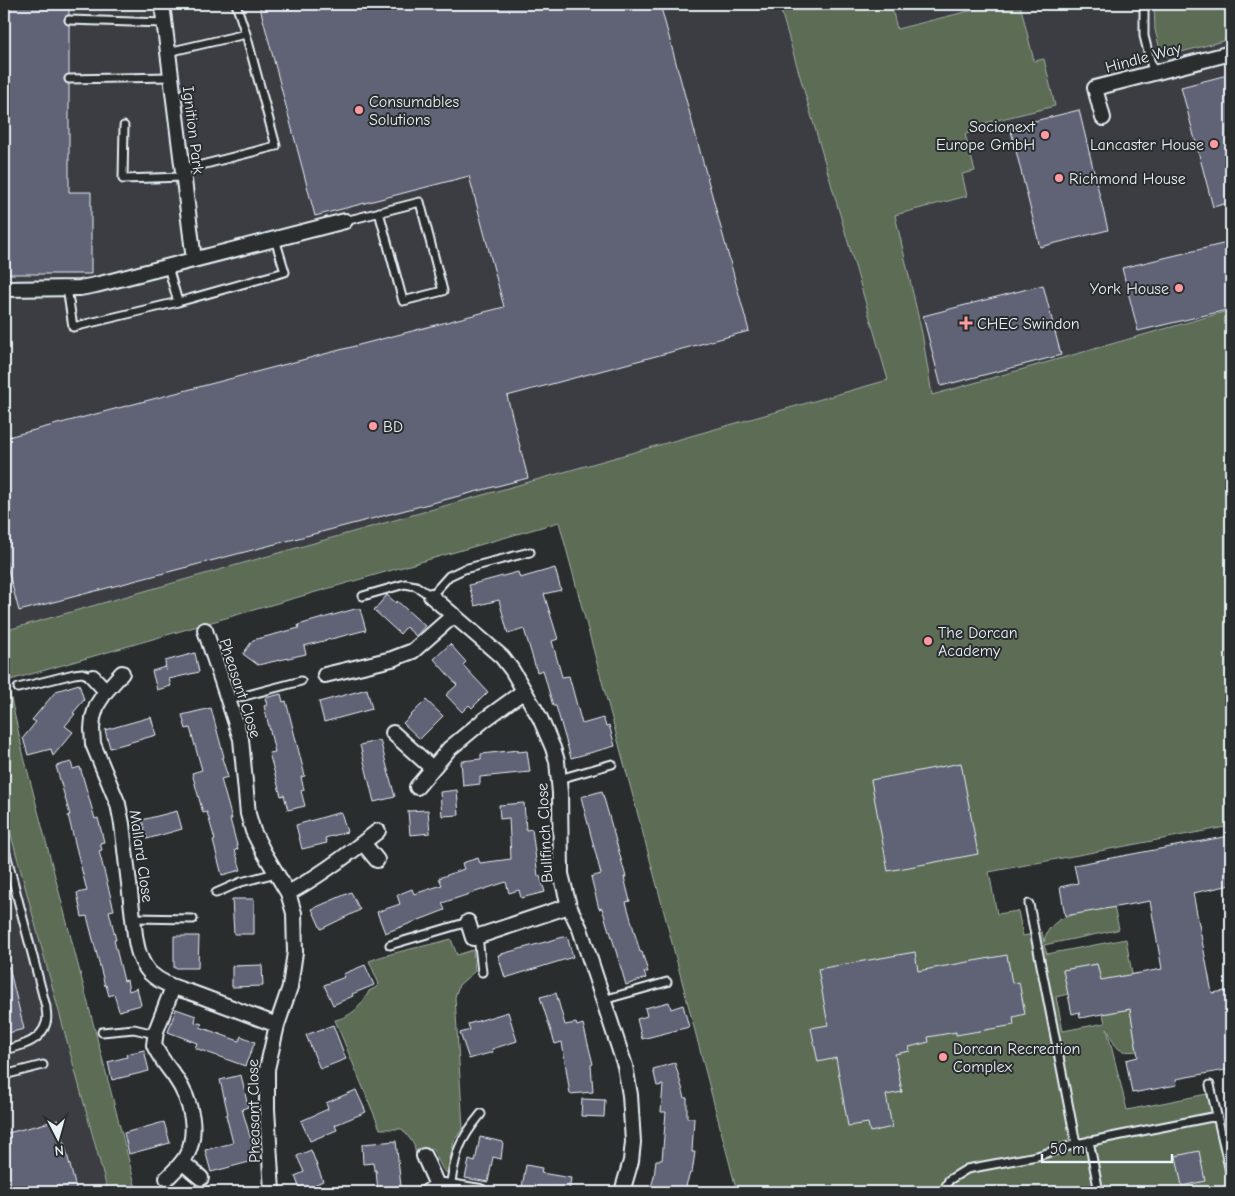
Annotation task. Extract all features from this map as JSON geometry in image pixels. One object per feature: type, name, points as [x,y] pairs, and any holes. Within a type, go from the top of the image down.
[{"type":"street","name":"Ignition Park","points":[[162,4],[194,260]]},
{"type":"street","name":"Hindle Way","points":[[1103,118],[1095,88],[1231,53]]},
{"type":"street","points":[[4,289],[67,288],[96,285],[345,221]]},
{"type":"street","name":"Bullfinch Close","points":[[431,596],[502,657],[547,732],[557,761],[561,874],[569,906],[580,929],[625,1066],[630,1095],[633,1142],[631,1161],[622,1192]]},
{"type":"street","points":[[325,675],[392,659],[413,651],[454,615]]},
{"type":"street","name":"Pheasant Close","points":[[205,630],[241,739],[248,814],[253,831],[288,893],[294,913],[295,952],[290,987],[277,1025],[267,1069],[267,1109],[272,1192]]},
{"type":"street","name":"Mallard Close","points":[[122,673],[106,691],[97,705],[93,718],[93,744],[118,804],[133,918],[138,951],[142,963],[150,973],[173,987],[277,1025]]},
{"type":"street","points":[[93,677],[106,691]]},
{"type":"street","points":[[417,787],[432,768],[465,735],[524,691]]},
{"type":"street","points":[[393,733],[432,768]]},
{"type":"street","points":[[288,893],[311,881],[378,831]]},
{"type":"street","points":[[362,843],[377,860]]},
{"type":"street","points":[[468,922],[473,938],[569,906]]},
{"type":"street","points":[[166,1178],[182,1162],[191,1145],[192,1134],[189,1104],[176,1078],[155,1048],[155,1034],[173,987]]},
{"type":"street","points":[[424,1156],[438,1188],[480,1192]]},
{"type":"street","points":[[182,1162],[201,1178]]},
{"type":"lane","points":[[124,126],[123,179],[182,174],[276,146],[236,4]]},
{"type":"lane","points":[[1144,4],[1144,36],[1153,72]]},
{"type":"lane","points":[[69,20],[164,23]]},
{"type":"lane","points":[[167,52],[246,34]]},
{"type":"lane","points":[[69,79],[170,77]]},
{"type":"lane","points":[[345,221],[379,212],[420,202],[443,291],[403,301],[379,212]]},
{"type":"lane","points":[[67,288],[73,327],[178,302],[285,272],[275,239]]},
{"type":"lane","points":[[168,267],[178,302]]},
{"type":"lane","points":[[363,596],[405,584],[416,586],[431,596],[450,576],[464,569],[530,552]]},
{"type":"lane","points":[[18,688],[74,674],[82,673],[93,677]]},
{"type":"lane","points":[[229,700],[301,681]]},
{"type":"lane","points":[[559,779],[612,764]]},
{"type":"lane","points":[[4,846],[46,1006],[47,1022],[39,1035],[28,1044],[4,1050]]},
{"type":"lane","points":[[216,893],[241,882],[276,873]]},
{"type":"lane","points":[[1029,904],[1076,1144]]},
{"type":"lane","points":[[133,918],[193,919]]},
{"type":"lane","points":[[390,944],[468,922]]},
{"type":"lane","points":[[478,936],[482,972]]},
{"type":"lane","points":[[602,1000],[667,982]]},
{"type":"lane","points":[[102,1032],[134,1029],[155,1034]]},
{"type":"lane","points":[[4,1075],[43,1065]]},
{"type":"lane","points":[[1210,1085],[1231,1176]]},
{"type":"lane","points":[[438,1188],[460,1142],[481,1114]]},
{"type":"lane","points":[[944,1192],[949,1180],[967,1169],[1036,1156],[1089,1141],[1217,1116]]},
{"type":"lane","points":[[1089,1141],[1099,1192]]},
{"type":"shaded area","points":[[4,4],[779,4],[889,380],[4,631]]},
{"type":"shaded area","points":[[802,4],[1231,4],[1231,309],[913,401]]},
{"type":"shaded area","points":[[4,809],[108,1192],[4,1192]]},
{"type":"green space","points":[[779,4],[891,4],[897,29],[997,4],[1020,4],[1034,61],[1044,59],[1055,106],[985,123],[986,128],[965,134],[975,171],[962,174],[967,196],[895,215],[922,333],[932,395],[1231,310],[1231,826],[989,872],[997,914],[1018,911],[1023,936],[1042,932],[1044,942],[1047,932],[1062,919],[1083,912],[1114,907],[1119,929],[1044,945],[1047,954],[1126,939],[1132,974],[1102,988],[1097,964],[1064,970],[1068,994],[1056,997],[1063,1031],[1105,1023],[1103,1014],[1130,1009],[1137,1051],[1120,1050],[1114,1044],[1107,1029],[1127,1110],[1212,1093],[1231,1164],[1231,1192],[737,1192],[559,522],[7,681],[24,757],[137,1192],[108,1192],[4,809],[4,631],[888,380]]},
{"type":"green space","points":[[1154,4],[1231,4],[1231,39],[1162,57],[1155,30]]},
{"type":"green space","points":[[451,939],[457,955],[473,950],[475,971],[459,985],[455,997],[463,1128],[454,1141],[447,1173],[443,1170],[432,1148],[416,1156],[414,1144],[402,1129],[380,1129],[335,1020],[341,1019],[355,1010],[369,991],[379,984],[369,961],[389,954]]},
{"type":"building","points":[[4,4],[69,4],[69,15],[64,20],[69,25],[69,74],[64,79],[69,84],[69,192],[91,192],[91,274],[4,274]]},
{"type":"building","points":[[259,4],[660,4],[749,331],[507,396],[528,478],[19,611],[4,555],[4,438],[504,307],[469,176],[315,216]]},
{"type":"building","name":"Lancaster House","points":[[1231,74],[1231,202],[1213,207],[1181,87]]},
{"type":"building","name":"Richmond House","points":[[1079,110],[1108,230],[1040,247],[1010,127]]},
{"type":"building","name":"York House","points":[[1231,242],[1231,309],[1138,331],[1122,268]]},
{"type":"building","points":[[1043,285],[1061,355],[941,386],[923,316]]},
{"type":"building","points":[[555,568],[561,590],[544,594],[558,639],[552,641],[562,677],[569,676],[582,724],[603,718],[606,726],[609,725],[615,746],[571,758],[543,670],[537,672],[524,629],[508,634],[499,600],[475,606],[469,585],[518,572],[520,578]]},
{"type":"building","points":[[387,595],[396,603],[397,601],[425,626],[416,636],[406,627],[400,634],[374,610]]},
{"type":"building","points":[[360,609],[366,630],[304,646],[306,654],[258,665],[243,654],[253,640],[299,628],[298,625]]},
{"type":"building","points":[[450,644],[466,662],[463,665],[488,692],[472,708],[469,705],[462,712],[446,695],[457,685],[434,659]]},
{"type":"building","points":[[195,653],[199,672],[169,679],[171,686],[157,690],[152,671],[165,667],[166,671],[165,661]]},
{"type":"building","points":[[79,684],[84,700],[65,726],[73,732],[53,756],[51,749],[28,755],[23,738],[36,722],[32,720],[56,691]]},
{"type":"building","points":[[367,689],[372,709],[324,722],[319,702]]},
{"type":"building","points":[[281,694],[283,702],[286,701],[305,776],[301,777],[304,790],[301,791],[305,806],[288,810],[284,795],[281,796],[269,753],[275,752],[264,706],[267,705],[265,698]]},
{"type":"building","points":[[426,700],[443,716],[420,739],[403,723]]},
{"type":"building","points":[[211,708],[228,777],[221,779],[232,819],[230,819],[238,849],[235,850],[241,870],[222,875],[207,812],[203,813],[192,773],[202,770],[190,728],[186,729],[182,715]]},
{"type":"building","points":[[151,717],[156,735],[110,748],[105,730]]},
{"type":"building","points":[[380,740],[395,797],[374,802],[360,745]]},
{"type":"building","points":[[518,750],[518,752],[527,751],[530,772],[480,777],[480,784],[463,786],[461,761],[481,759],[481,754]]},
{"type":"building","points":[[71,762],[73,769],[80,767],[95,819],[98,818],[104,842],[100,843],[102,850],[99,851],[114,910],[109,911],[116,940],[114,940],[124,981],[127,980],[129,991],[137,988],[141,1005],[119,1011],[114,994],[109,996],[105,986],[87,916],[82,917],[77,893],[87,891],[68,815],[70,815],[56,766]]},
{"type":"building","points":[[961,763],[978,854],[888,871],[871,780]]},
{"type":"building","points":[[457,790],[459,815],[442,816],[440,792]]},
{"type":"building","points":[[602,791],[626,877],[624,877],[630,901],[626,902],[640,952],[642,952],[648,972],[644,972],[646,978],[626,985],[602,908],[599,909],[591,877],[601,874],[581,797]]},
{"type":"building","points":[[524,803],[526,830],[532,829],[538,876],[540,876],[545,892],[521,898],[519,890],[509,893],[506,882],[442,903],[445,910],[385,933],[377,912],[400,904],[397,895],[412,889],[414,894],[442,885],[439,878],[464,869],[462,863],[478,858],[480,863],[511,859],[509,818],[500,819],[499,805]]},
{"type":"building","points":[[428,810],[430,833],[410,835],[408,811]]},
{"type":"building","points":[[177,811],[182,829],[147,839],[142,820]]},
{"type":"building","points":[[341,812],[347,832],[325,838],[327,843],[302,849],[296,825]]},
{"type":"building","points":[[1229,836],[1231,885],[1193,893],[1212,993],[1231,990],[1231,1069],[1176,1079],[1177,1085],[1132,1093],[1126,1060],[1138,1057],[1130,1009],[1080,1018],[1079,1012],[1072,1014],[1063,970],[1097,964],[1101,980],[1162,969],[1150,901],[1065,916],[1060,887],[1078,883],[1074,865]]},
{"type":"building","points":[[351,892],[360,910],[321,929],[312,909]]},
{"type":"building","points":[[232,899],[254,899],[254,934],[234,934]]},
{"type":"building","points":[[174,936],[199,936],[198,968],[174,968]]},
{"type":"building","points":[[567,936],[573,957],[505,978],[498,955]]},
{"type":"building","points":[[915,952],[918,971],[1007,955],[1012,983],[1019,982],[1025,1014],[1013,1017],[1014,1025],[956,1035],[956,1032],[928,1037],[929,1042],[909,1047],[910,1051],[895,1054],[902,1092],[886,1095],[892,1127],[870,1132],[868,1123],[848,1126],[836,1058],[818,1062],[811,1028],[828,1025],[818,969]]},
{"type":"building","points":[[262,965],[263,986],[232,987],[232,966]]},
{"type":"building","points":[[365,965],[374,985],[352,994],[353,996],[333,1005],[324,985],[345,977],[343,974]]},
{"type":"building","points":[[4,967],[9,967],[24,1029],[4,1034]]},
{"type":"building","points":[[556,993],[565,1025],[576,1023],[577,1026],[583,1024],[593,1064],[591,1065],[593,1092],[570,1094],[562,1042],[555,1044],[540,997]]},
{"type":"building","points":[[669,1002],[671,1009],[683,1005],[689,1027],[642,1039],[637,1019],[647,1016],[645,1008]]},
{"type":"building","points":[[176,1009],[196,1016],[195,1022],[202,1024],[200,1027],[239,1041],[241,1036],[255,1042],[245,1066],[195,1048],[197,1043],[168,1032]]},
{"type":"building","points":[[508,1012],[517,1041],[492,1049],[493,1052],[469,1059],[460,1033],[470,1030],[468,1024]]},
{"type":"building","points":[[333,1025],[346,1059],[320,1069],[306,1035]]},
{"type":"building","points":[[144,1050],[149,1071],[112,1080],[108,1062],[127,1057],[126,1054]]},
{"type":"building","points":[[675,1063],[685,1098],[687,1098],[687,1118],[694,1118],[692,1152],[695,1152],[692,1173],[690,1173],[684,1192],[658,1192],[650,1190],[656,1160],[662,1160],[666,1112],[661,1112],[663,1085],[657,1086],[653,1069]]},
{"type":"building","points":[[241,1075],[248,1107],[242,1109],[257,1160],[211,1172],[205,1150],[233,1143],[220,1080]]},
{"type":"building","points":[[356,1090],[366,1112],[335,1125],[337,1130],[310,1141],[301,1121],[328,1109],[326,1103]]},
{"type":"building","points":[[582,1099],[605,1100],[604,1117],[581,1116]]},
{"type":"building","points":[[58,1120],[77,1192],[4,1192],[4,1134]]},
{"type":"building","points":[[164,1122],[170,1143],[129,1154],[124,1133]]},
{"type":"building","points":[[480,1137],[503,1142],[501,1159],[493,1157],[488,1182],[465,1178],[469,1160],[475,1162]]},
{"type":"building","points":[[396,1141],[401,1186],[398,1186],[399,1192],[378,1192],[376,1170],[374,1170],[373,1163],[363,1164],[362,1144]]},
{"type":"building","points":[[311,1150],[323,1181],[316,1184],[319,1192],[301,1192],[295,1176],[304,1172],[297,1156]]},
{"type":"building","points":[[1199,1151],[1205,1181],[1182,1186],[1176,1156]]},
{"type":"building","points":[[526,1165],[542,1168],[541,1173],[571,1178],[569,1192],[550,1192],[522,1187]]},
{"type":"place","name":"Consumables Solutions","points":[[359,110]]},
{"type":"place","name":"Socionext Europe GmbH","points":[[1045,135]]},
{"type":"place","name":"Lancaster House","points":[[1214,144]]},
{"type":"place","name":"Richmond House","points":[[1059,178]]},
{"type":"place","name":"York House","points":[[1179,288]]},
{"type":"place","name":"CHEC Swindon","points":[[966,323]]},
{"type":"place","name":"BD","points":[[373,426]]},
{"type":"place","name":"The Dorcan Academy","points":[[928,641]]},
{"type":"place","name":"Dorcan Recreation Complex","points":[[943,1057]]}]
